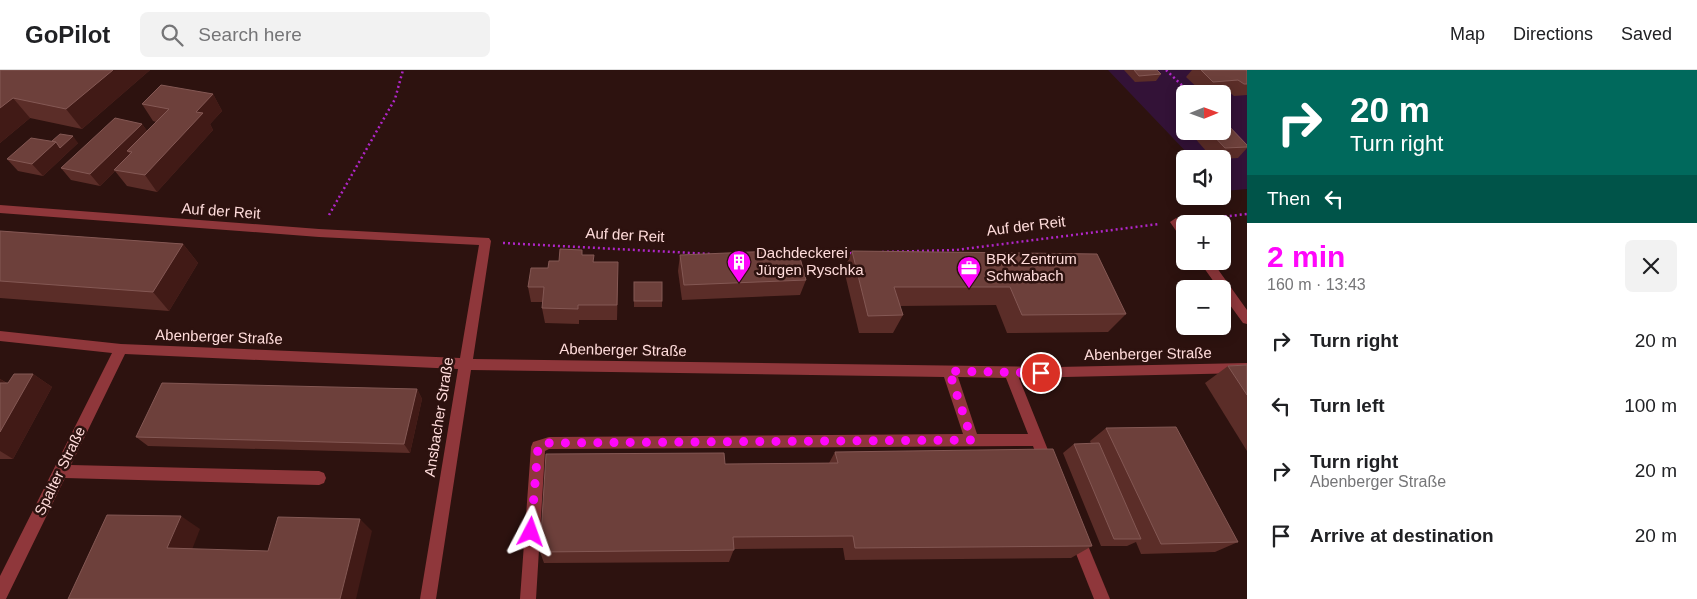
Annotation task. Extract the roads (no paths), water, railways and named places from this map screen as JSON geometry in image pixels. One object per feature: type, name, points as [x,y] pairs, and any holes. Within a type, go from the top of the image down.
[{"type":"street","name":"Auf der Reit","points":[[0,209],[319,233],[485,241]]},
{"type":"street","name":"Ansbacher Straße","points":[[428,599],[485,241]]},
{"type":"street","points":[[1211,270],[1247,319]]},
{"type":"street","name":"Abenberger Straße","points":[[0,336],[121,349],[464,364],[1010,372],[1247,368]]},
{"type":"street","name":"Spalter Straße","points":[[0,593],[121,349]]},
{"type":"street","points":[[949,371],[972,440]]},
{"type":"street","points":[[1010,372],[1051,476]]},
{"type":"street","points":[[528,599],[538,447],[549,443],[1036,440]]},
{"type":"street","points":[[60,471],[319,478]]},
{"type":"street","points":[[1070,521],[1102,599]]},
{"type":"place","name":"Dachdeckerei Jürgen Ryschka","points":[[739,283]]},
{"type":"place","name":"BRK Zentrum Schwabach","points":[[969,289]]}]
